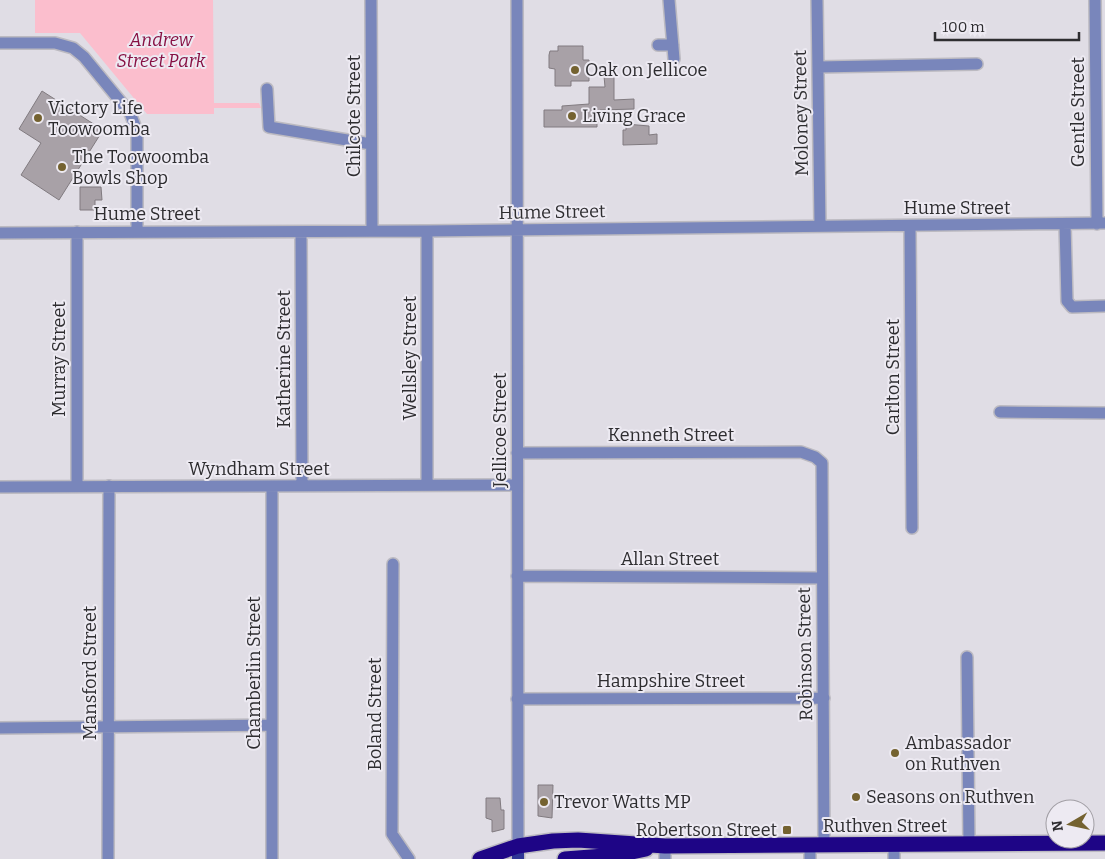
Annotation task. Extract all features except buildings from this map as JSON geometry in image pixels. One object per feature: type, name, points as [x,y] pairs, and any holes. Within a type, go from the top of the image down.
[{"type":"highway","name":"Ruthven Street","points":[[480,859],[518,853],[553,841],[578,840],[665,852]]},
{"type":"highway","name":"Ruthven Street","points":[[565,859],[665,852],[815,850],[894,852],[969,844],[1105,843]]},
{"type":"street","name":"Chilcote Street","points":[[372,0],[372,231]]},
{"type":"street","name":"Jellicoe Street","points":[[517,0],[518,853]]},
{"type":"street","points":[[669,0],[674,59]]},
{"type":"street","name":"Moloney Street","points":[[817,0],[820,225]]},
{"type":"street","name":"Gentle Street","points":[[1098,5],[1101,223]]},
{"type":"street","points":[[0,43],[55,43],[74,48],[84,57],[130,113],[137,132],[137,231]]},
{"type":"street","points":[[658,45],[673,45]]},
{"type":"street","points":[[818,67],[977,64]]},
{"type":"street","points":[[267,89],[269,127],[371,144]]},
{"type":"street","name":"Hume Street","points":[[0,233],[428,231],[1101,223]]},
{"type":"street","points":[[1065,224],[1067,301],[1072,307],[1105,306]]},
{"type":"street","name":"Carlton Street","points":[[910,226],[912,528]]},
{"type":"street","name":"Wellsley Street","points":[[428,231],[428,485]]},
{"type":"street","name":"Murray Street","points":[[77,232],[77,486]]},
{"type":"street","name":"Katherine Street","points":[[301,232],[302,486]]},
{"type":"street","points":[[1000,412],[1105,413]]},
{"type":"street","name":"Kenneth Street","points":[[517,453],[801,452],[815,457],[822,463]]},
{"type":"street","name":"Robinson Street","points":[[815,850],[824,698],[822,463]]},
{"type":"street","name":"Wyndham Street","points":[[0,487],[517,485]]},
{"type":"street","name":"Mansford Street","points":[[108,486],[108,859]]},
{"type":"street","name":"Chamberlin Street","points":[[272,487],[272,859]]},
{"type":"street","name":"Boland Street","points":[[393,564],[392,834],[409,859]]},
{"type":"street","name":"Allan Street","points":[[517,576],[822,578]]},
{"type":"street","points":[[967,657],[969,844]]},
{"type":"street","name":"Hampshire Street","points":[[517,699],[824,698]]},
{"type":"street","points":[[0,728],[271,725]]},
{"type":"green space","name":"Andrew Street Park","points":[[35,0],[213,0],[214,103],[259,103],[261,108],[214,108],[214,114],[147,114],[80,33],[35,33]]},
{"type":"place","name":"Oak on Jellicoe","points":[[575,70]]},
{"type":"place","name":"Living Grace","points":[[572,116]]},
{"type":"place","name":"Victory Life Toowoomba","points":[[38,118]]},
{"type":"place","name":"The Toowoomba Bowls Shop","points":[[62,167]]},
{"type":"place","name":"Ambassador on Ruthven","points":[[895,753]]},
{"type":"place","name":"Seasons on Ruthven","points":[[856,797]]},
{"type":"place","name":"Trevor Watts MP","points":[[544,802]]},
{"type":"place","name":"Robertson Street","points":[[787,830]]}]
